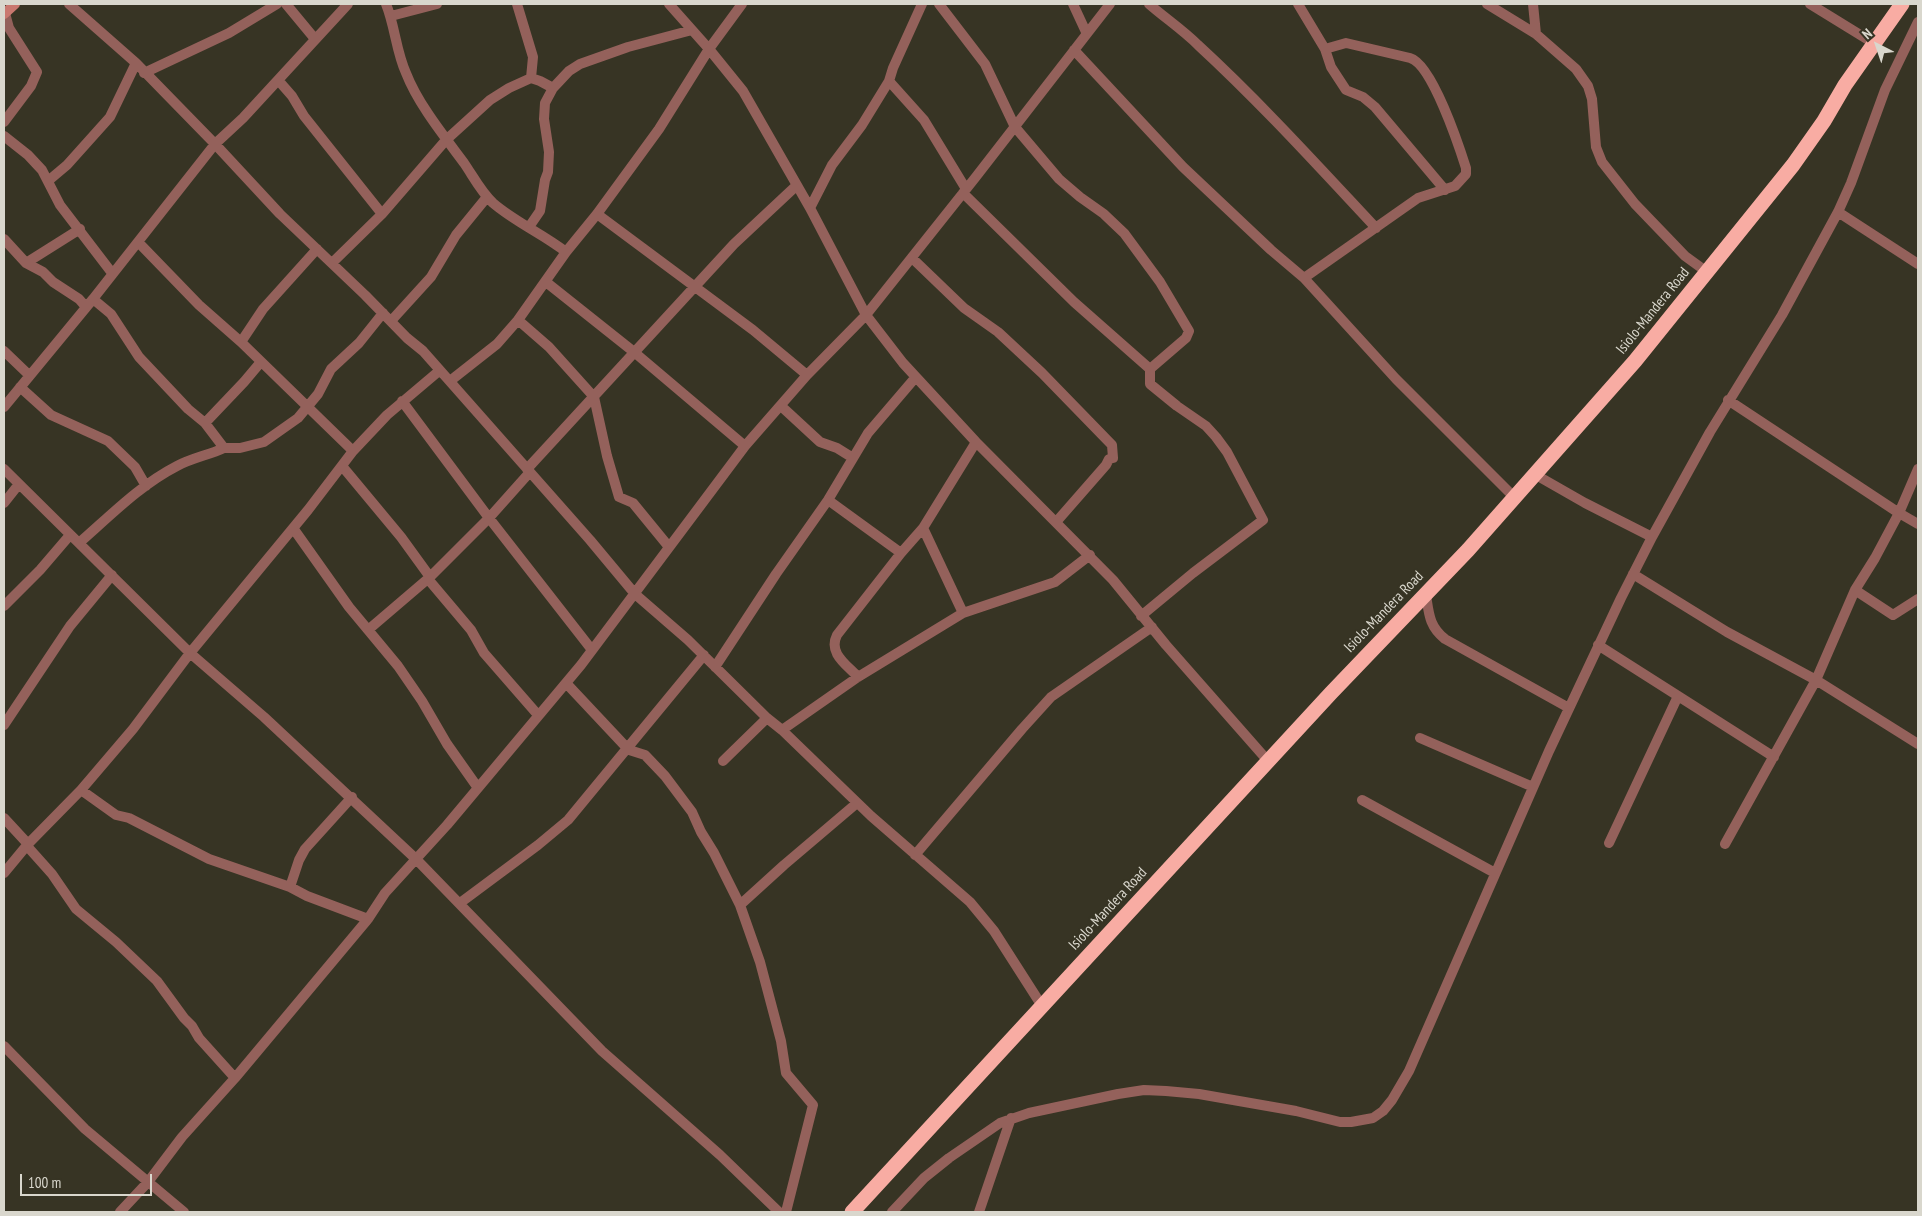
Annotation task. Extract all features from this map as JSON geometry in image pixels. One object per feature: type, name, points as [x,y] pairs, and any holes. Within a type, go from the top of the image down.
[{"type":"highway","name":"Isiolo-Mandera Road","points":[[852,1212],[1331,692],[1426,595],[1536,475],[1635,361],[1793,165],[1902,4]]},
{"type":"main road","points":[[5,13],[15,4]]},
{"type":"street","points":[[69,4],[136,63],[280,214],[391,320],[407,338],[423,351],[590,540],[635,594],[704,655],[857,803],[970,902],[1004,946],[1042,1006]]},
{"type":"street","points":[[144,73],[229,33],[277,4]]},
{"type":"street","points":[[286,4],[315,39]]},
{"type":"street","points":[[4,407],[215,144],[243,118],[348,4]]},
{"type":"street","points":[[386,4],[391,16],[393,32],[406,74],[446,140],[487,197],[508,214],[566,252]]},
{"type":"street","points":[[391,16],[437,4]]},
{"type":"street","points":[[517,4],[533,57],[531,78]]},
{"type":"street","points":[[669,4],[710,49],[743,91],[810,208],[866,315],[915,378],[976,442],[1090,555],[1268,761]]},
{"type":"street","points":[[450,381],[497,344],[518,320],[566,252],[597,214],[659,129],[710,49],[742,4]]},
{"type":"street","points":[[810,208],[832,166],[862,125],[889,81],[892,68],[922,4]]},
{"type":"street","points":[[939,4],[985,64],[1015,127],[1059,179],[1124,232],[1160,282],[1188,328],[1188,336],[1150,369]]},
{"type":"street","points":[[1073,4],[1086,32]]},
{"type":"street","points":[[120,1212],[148,1182],[182,1137],[235,1078],[368,919],[385,893],[417,860],[566,683],[745,446],[807,375],[866,315],[1015,127],[1086,32],[1110,4]]},
{"type":"street","points":[[1149,4],[1197,44],[1227,73],[1303,148],[1376,228]]},
{"type":"street","points":[[1298,4],[1325,49],[1331,66],[1346,90],[1363,97],[1376,108],[1446,190]]},
{"type":"street","points":[[1487,4],[1536,34],[1576,69],[1588,86],[1592,99],[1596,146],[1602,162],[1636,204],[1685,256],[1707,272]]},
{"type":"street","points":[[1533,4],[1536,34]]},
{"type":"street","points":[[1810,4],[1875,44]]},
{"type":"street","points":[[4,122],[31,86],[37,72],[9,28],[5,13]]},
{"type":"street","points":[[892,1212],[936,1168],[990,1129],[1011,1118],[1073,1103],[1144,1090],[1199,1094],[1340,1122],[1357,1122],[1373,1118],[1392,1100],[1409,1071],[1533,787],[1598,645],[1652,537],[1728,400],[1782,315],[1838,212],[1851,183],[1885,90],[1918,22]]},
{"type":"street","points":[[529,227],[540,211],[548,172],[549,152],[544,119],[545,104],[553,88],[569,71],[580,64],[628,47],[692,30]]},
{"type":"street","points":[[1304,278],[1418,198],[1446,190],[1460,182],[1466,174],[1466,168],[1446,113],[1418,62],[1410,58],[1346,43],[1325,49]]},
{"type":"street","points":[[1074,50],[1183,167],[1271,250],[1304,278],[1396,379],[1515,498]]},
{"type":"street","points":[[48,180],[67,165],[110,117],[136,63]]},
{"type":"street","points":[[332,263],[382,214],[446,140],[498,94],[531,78],[553,88]]},
{"type":"street","points":[[278,80],[292,96],[304,116],[382,214]]},
{"type":"street","points":[[889,81],[924,120],[964,191],[1080,308],[1150,369],[1150,384],[1172,403],[1206,426],[1227,452],[1263,520],[1193,573],[1142,616]]},
{"type":"street","points":[[4,136],[28,154],[48,180],[60,205],[112,273]]},
{"type":"street","points":[[368,630],[429,578],[489,518],[528,471],[695,286],[734,244],[796,186]]},
{"type":"street","points":[[391,320],[431,277],[456,235],[487,197]]},
{"type":"street","points":[[1838,212],[1918,264]]},
{"type":"street","points":[[597,214],[753,330],[807,375]]},
{"type":"street","points":[[26,263],[80,229]]},
{"type":"street","points":[[4,239],[26,263],[43,272],[53,282],[79,299],[111,314],[139,357],[188,409],[205,423],[224,448]]},
{"type":"street","points":[[138,242],[199,305],[241,342],[353,452]]},
{"type":"street","points":[[241,342],[263,310],[317,248]]},
{"type":"street","points":[[912,258],[964,308],[998,332],[1042,373],[1112,445],[1113,458],[1109,459],[1106,465],[1057,521]]},
{"type":"street","points":[[546,282],[634,352],[745,446]]},
{"type":"street","points":[[79,543],[146,486],[179,464],[224,448],[246,448],[264,442],[284,430],[307,408],[331,369],[359,343],[383,313]]},
{"type":"street","points":[[518,320],[549,347],[594,397],[619,497],[633,503],[669,547]]},
{"type":"street","points":[[4,350],[29,375]]},
{"type":"street","points":[[205,423],[244,382],[260,362]]},
{"type":"street","points":[[4,873],[27,845],[82,790],[134,729],[190,653],[353,452],[402,401],[439,371]]},
{"type":"street","points":[[715,667],[776,574],[828,500],[876,422],[915,378]]},
{"type":"street","points":[[20,387],[51,415],[108,442],[135,467],[146,486]]},
{"type":"street","points":[[1728,400],[1918,524]]},
{"type":"street","points":[[402,401],[489,518],[592,650]]},
{"type":"street","points":[[781,406],[820,442],[836,448],[853,458]]},
{"type":"street","points":[[858,677],[836,655],[834,640],[901,553],[923,528],[976,442]]},
{"type":"street","points":[[342,466],[401,537],[429,578],[474,635],[484,653],[538,715]]},
{"type":"street","points":[[4,469],[190,653],[264,716],[417,860],[602,1051],[720,1155],[779,1212]]},
{"type":"street","points":[[1725,844],[1816,680],[1855,590],[1899,513],[1918,469]]},
{"type":"street","points":[[1536,475],[1585,503],[1652,537]]},
{"type":"street","points":[[4,503],[19,484]]},
{"type":"street","points":[[828,500],[901,553]]},
{"type":"street","points":[[293,528],[349,607],[403,673],[447,744],[478,788]]},
{"type":"street","points":[[923,528],[964,613]]},
{"type":"street","points":[[4,606],[40,570],[70,535]]},
{"type":"street","points":[[782,730],[858,677],[964,613],[1055,582],[1090,555]]},
{"type":"street","points":[[1633,574],[1727,632],[1816,680],[1918,744]]},
{"type":"street","points":[[4,726],[70,626],[112,575]]},
{"type":"street","points":[[1855,590],[1893,615],[1918,599]]},
{"type":"street","points":[[1426,595],[1431,621],[1437,633],[1445,640],[1569,708]]},
{"type":"street","points":[[915,855],[1022,729],[1051,698],[1152,627]]},
{"type":"street","points":[[1598,645],[1774,757]]},
{"type":"street","points":[[460,903],[538,845],[568,820],[704,655]]},
{"type":"street","points":[[566,683],[626,749],[645,755],[672,784],[692,812],[740,905],[760,962],[781,1041],[786,1073],[813,1105],[786,1212]]},
{"type":"street","points":[[1609,843],[1678,696]]},
{"type":"street","points":[[723,761],[767,718]]},
{"type":"street","points":[[1420,738],[1533,787]]},
{"type":"street","points":[[82,790],[116,815],[129,818],[197,853],[290,887],[306,896],[368,919]]},
{"type":"street","points":[[290,887],[299,860],[305,849],[352,797]]},
{"type":"street","points":[[1362,800],[1495,873]]},
{"type":"street","points":[[740,905],[857,803]]},
{"type":"street","points":[[4,818],[52,874],[76,909],[116,942],[157,982],[192,1026],[199,1038],[235,1078]]},
{"type":"street","points":[[4,1046],[85,1129],[184,1212]]},
{"type":"street","points":[[979,1212],[1011,1118]]}]
